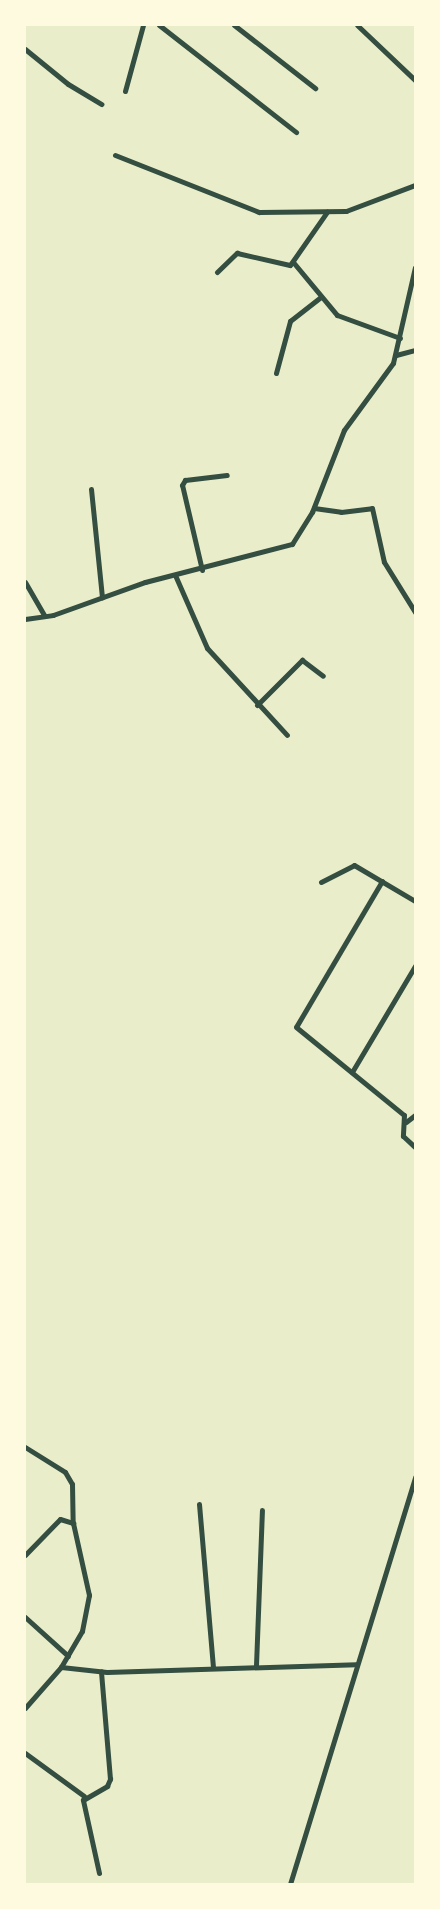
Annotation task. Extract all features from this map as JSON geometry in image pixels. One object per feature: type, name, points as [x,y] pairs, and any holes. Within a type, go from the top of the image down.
[{"type":"street","points":[[125,91],[143,25]]},
{"type":"street","points":[[159,25],[296,132]]},
{"type":"street","points":[[234,25],[314,88]]},
{"type":"street","points":[[357,25],[415,80]]},
{"type":"street","points":[[25,49],[68,84],[101,104]]},
{"type":"street","points":[[115,155],[251,210],[328,212],[358,208],[415,185]]},
{"type":"street","points":[[217,272],[236,253],[286,266],[293,262],[328,212]]},
{"type":"street","points":[[293,262],[321,297],[342,319],[400,338]]},
{"type":"street","points":[[25,619],[45,616],[175,575],[202,570],[288,547],[314,508],[344,430],[384,379],[396,355],[415,267]]},
{"type":"street","points":[[276,373],[290,321],[321,297]]},
{"type":"street","points":[[396,355],[415,350]]},
{"type":"street","points":[[202,570],[182,485],[185,480],[227,475]]},
{"type":"street","points":[[91,489],[102,597]]},
{"type":"street","points":[[314,508],[341,512],[372,508],[384,562],[415,612]]},
{"type":"street","points":[[175,575],[207,648],[257,705],[287,735]]},
{"type":"street","points":[[25,582],[45,616]]},
{"type":"street","points":[[257,705],[302,660],[323,676]]},
{"type":"street","points":[[321,882],[350,864],[415,901]]},
{"type":"street","points":[[382,881],[296,1023],[404,1115],[406,1122],[403,1136],[414,1146]]},
{"type":"street","points":[[352,1072],[415,966]]},
{"type":"street","points":[[406,1122],[415,1115]]},
{"type":"street","points":[[25,1447],[70,1478],[73,1523],[89,1595],[82,1631],[68,1656],[61,1667],[25,1708]]},
{"type":"street","points":[[290,1884],[415,1477]]},
{"type":"street","points":[[199,1504],[213,1667]]},
{"type":"street","points":[[256,1666],[262,1510]]},
{"type":"street","points":[[25,1555],[60,1519],[73,1523]]},
{"type":"street","points":[[25,1617],[68,1656]]},
{"type":"street","points":[[61,1667],[101,1672],[356,1664]]},
{"type":"street","points":[[84,1796],[105,1788],[110,1779],[101,1672]]},
{"type":"street","points":[[25,1753],[84,1796],[99,1873]]}]
